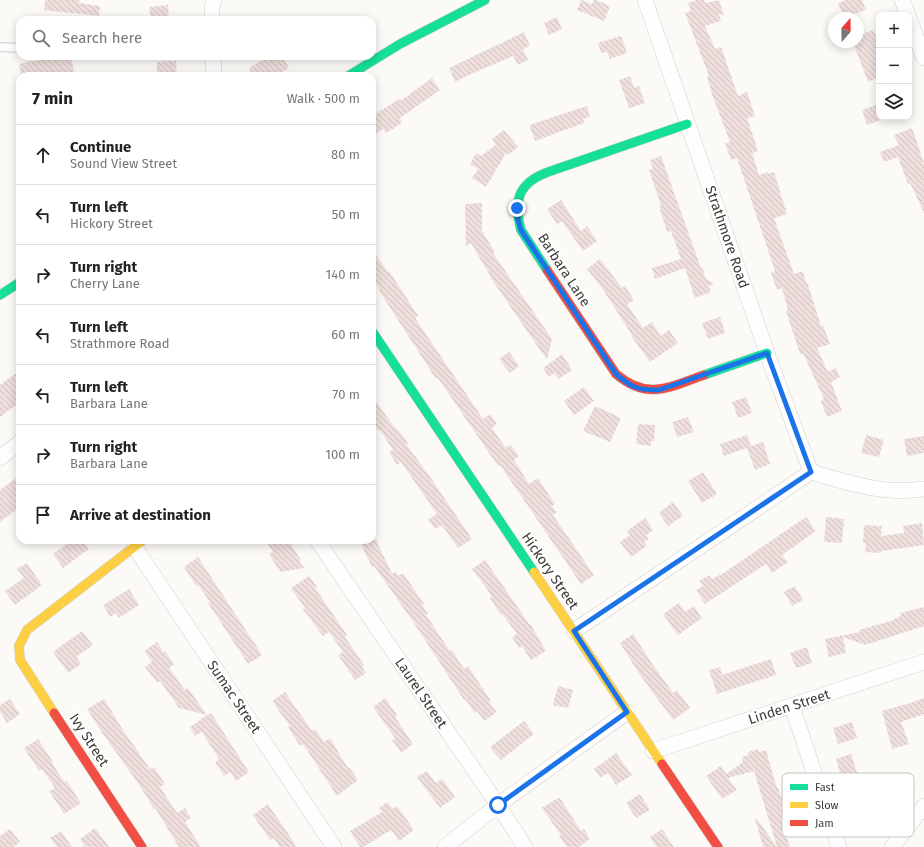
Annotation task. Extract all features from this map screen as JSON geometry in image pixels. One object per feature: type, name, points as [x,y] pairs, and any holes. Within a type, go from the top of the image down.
[{"type":"street","points":[[212,16],[214,0]]},
{"type":"street","points":[[376,59],[400,44],[485,0]]},
{"type":"street","name":"Strathmore Road","points":[[645,0],[767,353],[811,472]]},
{"type":"street","points":[[902,0],[906,12]]},
{"type":"street","points":[[912,26],[924,58]]},
{"type":"street","points":[[213,60],[214,72]]},
{"type":"street","points":[[354,72],[374,60]]},
{"type":"street","name":"Barbara Lane","points":[[688,124],[550,171],[530,181],[524,188],[519,198],[517,208],[521,230],[616,374],[628,384],[642,390],[659,390],[767,353]]},
{"type":"street","points":[[0,295],[16,285]]},
{"type":"street","name":"Hickory Street","points":[[376,337],[718,847]]},
{"type":"street","points":[[0,458],[16,445]]},
{"type":"street","points":[[574,631],[811,472],[856,485],[883,490],[912,491],[924,489]]},
{"type":"street","name":"Ivy Street","points":[[138,544],[27,630],[19,646],[20,660],[142,847]]},
{"type":"street","name":"Sumac Street","points":[[140,544],[334,847]]},
{"type":"street","name":"Laurel Street","points":[[320,544],[498,805],[525,847]]},
{"type":"street","name":"Linden Street","points":[[653,751],[924,662]]},
{"type":"street","points":[[792,706],[814,773]]},
{"type":"street","points":[[445,847],[498,805],[627,712]]},
{"type":"street","points":[[914,819],[924,806]]},
{"type":"street","points":[[836,837],[839,847]]},
{"type":"street","points":[[892,847],[900,837]]},
{"type":"lane","points":[[0,47],[16,48]]},
{"type":"building","points":[[45,0],[79,0],[79,3],[100,6],[99,16],[44,10]]},
{"type":"building","points":[[581,0],[592,4],[594,0],[596,0],[610,6],[604,21],[577,10]]},
{"type":"building","points":[[697,0],[704,0],[705,3],[719,0],[724,15],[719,14],[721,21],[705,26],[715,49],[721,47],[738,96],[747,92],[755,116],[747,118],[758,151],[752,153],[759,175],[767,172],[768,174],[774,172],[787,214],[774,218],[794,274],[802,271],[821,326],[823,325],[830,344],[817,348],[828,372],[836,368],[840,377],[831,382],[842,411],[827,417],[821,401],[824,399],[803,353],[800,354],[786,311],[788,310],[782,288],[777,290],[771,273],[775,271],[737,158],[731,160],[725,143],[730,142],[712,94],[707,77],[709,76],[685,13],[691,11],[688,3]]},
{"type":"building","points":[[846,0],[862,0],[866,10],[860,12],[842,12],[838,3]]},
{"type":"building","points":[[168,5],[169,16],[150,16],[149,7]]},
{"type":"building","points":[[557,17],[562,29],[549,35],[544,23]]},
{"type":"building","points":[[873,30],[876,36],[876,78],[868,82],[855,48],[864,48],[864,34]]},
{"type":"building","points":[[524,32],[530,46],[523,49],[528,60],[518,65],[513,56],[455,82],[449,68]]},
{"type":"building","points":[[621,36],[627,53],[610,59],[607,52],[601,53],[598,43]]},
{"type":"building","points":[[39,60],[72,60],[74,72],[20,72],[19,64]]},
{"type":"building","points":[[262,60],[284,60],[289,68],[282,72],[251,72],[249,68]]},
{"type":"building","points":[[176,61],[177,72],[157,72],[157,62]]},
{"type":"building","points":[[630,76],[634,88],[639,86],[645,103],[629,108],[619,80]]},
{"type":"building","points":[[432,78],[440,90],[400,118],[402,123],[386,133],[383,129],[376,133],[376,113],[399,99],[400,101]]},
{"type":"building","points":[[876,105],[876,120],[881,120],[867,125],[862,110]]},
{"type":"building","points":[[587,106],[590,117],[583,119],[584,123],[535,141],[529,125]]},
{"type":"building","points":[[912,128],[924,163],[924,213],[910,183],[908,184],[898,157],[884,162],[880,152],[899,145],[894,135]]},
{"type":"building","points":[[504,130],[518,147],[508,155],[506,153],[486,187],[472,178],[478,169],[470,164],[476,153],[481,156],[496,145],[492,139]]},
{"type":"building","points":[[661,156],[701,268],[702,267],[706,279],[714,284],[708,286],[711,292],[695,298],[685,268],[655,279],[652,268],[681,259],[671,231],[667,232],[659,206],[661,205],[649,170],[653,169],[650,160]]},
{"type":"building","points":[[561,200],[581,231],[587,226],[597,241],[583,251],[562,221],[557,224],[547,209]]},
{"type":"building","points":[[482,203],[482,231],[495,252],[493,253],[552,339],[547,360],[490,277],[471,243],[466,246],[465,204]]},
{"type":"building","points":[[376,256],[388,272],[389,271],[418,316],[415,318],[483,419],[490,414],[497,424],[492,428],[506,448],[511,445],[519,456],[514,460],[529,484],[538,478],[555,504],[552,506],[557,512],[553,515],[594,575],[581,584],[500,465],[498,466],[438,378],[436,379],[380,292],[376,282]]},
{"type":"building","points":[[600,259],[622,288],[625,286],[634,300],[627,304],[643,328],[652,322],[661,336],[669,330],[678,343],[650,362],[631,336],[632,335],[602,288],[587,269]]},
{"type":"building","points":[[720,317],[725,333],[708,339],[702,323]]},
{"type":"building","points":[[509,352],[519,366],[510,373],[499,359]]},
{"type":"building","points":[[562,354],[572,370],[559,379],[554,373],[549,377],[543,368]]},
{"type":"building","points":[[16,373],[16,405],[0,417],[0,385]]},
{"type":"building","points":[[584,387],[594,401],[574,415],[564,401]]},
{"type":"building","points":[[746,397],[752,413],[738,418],[732,402]]},
{"type":"building","points":[[376,402],[408,443],[406,444],[472,539],[458,548],[442,525],[435,529],[428,520],[437,514],[401,462],[397,465],[389,452],[393,450],[380,430],[379,431],[376,427]]},
{"type":"building","points":[[595,406],[621,418],[610,442],[583,431]]},
{"type":"building","points":[[688,417],[694,432],[677,437],[672,422]]},
{"type":"building","points":[[638,424],[655,425],[654,441],[651,441],[651,446],[636,444]]},
{"type":"building","points":[[747,435],[751,446],[763,442],[770,464],[755,470],[747,448],[724,456],[720,444]]},
{"type":"building","points":[[866,435],[884,440],[879,457],[861,453]]},
{"type":"building","points":[[924,436],[924,453],[907,456],[904,439]]},
{"type":"building","points":[[703,472],[717,494],[702,503],[688,481]]},
{"type":"building","points":[[16,478],[16,510],[0,522],[0,490]]},
{"type":"building","points":[[673,502],[683,516],[668,526],[659,513]]},
{"type":"building","points":[[806,517],[816,531],[782,555],[788,562],[772,573],[766,564],[705,604],[696,590],[703,586],[699,581],[709,575],[712,579],[722,574]]},
{"type":"building","points":[[826,517],[844,519],[842,543],[824,542]]},
{"type":"building","points":[[645,518],[653,530],[646,535],[649,539],[644,542],[647,546],[631,557],[620,542],[630,535],[627,531]]},
{"type":"building","points":[[922,523],[924,545],[881,551],[881,553],[865,552],[866,544],[863,542],[864,525],[882,526],[881,536],[904,533],[903,526]]},
{"type":"building","points":[[376,540],[392,574],[396,572],[398,576],[403,573],[424,604],[422,605],[428,614],[426,615],[450,651],[452,650],[464,669],[468,666],[491,701],[489,702],[497,712],[484,721],[477,711],[475,713],[465,699],[464,700],[414,623],[374,566],[372,567],[361,544],[376,544]]},
{"type":"building","points":[[67,544],[85,544],[89,549],[63,568],[53,554]]},
{"type":"building","points":[[268,544],[291,544],[301,560],[299,561],[304,568],[280,572],[269,554],[273,552]]},
{"type":"building","points":[[198,557],[262,655],[248,664],[208,603],[210,602],[198,585],[196,586],[184,567]]},
{"type":"building","points":[[485,560],[531,625],[546,651],[531,660],[522,646],[519,648],[512,637],[517,634],[503,615],[500,614],[490,598],[492,596],[472,569]]},
{"type":"building","points":[[27,563],[42,585],[15,605],[5,591],[24,578],[17,569]]},
{"type":"building","points":[[309,576],[317,587],[315,588],[347,635],[345,637],[364,665],[362,667],[366,673],[355,680],[338,655],[343,652],[329,632],[323,636],[303,609],[305,608],[291,588]]},
{"type":"building","points":[[795,586],[803,600],[792,606],[784,592]]},
{"type":"building","points":[[129,589],[139,605],[119,618],[116,613],[110,617],[103,605]]},
{"type":"building","points":[[679,603],[685,612],[694,606],[702,618],[678,635],[663,614]]},
{"type":"building","points":[[924,607],[924,626],[865,645],[843,637],[846,653],[829,657],[825,639],[860,632],[859,630],[894,620],[901,616],[900,613]]},
{"type":"building","points":[[82,631],[93,645],[76,657],[81,664],[68,673],[53,652]]},
{"type":"building","points":[[633,634],[673,693],[677,690],[690,708],[673,720],[640,675],[620,643]]},
{"type":"building","points":[[157,642],[163,652],[165,651],[174,664],[169,668],[185,690],[188,688],[207,715],[179,708],[160,681],[157,683],[145,667],[152,662],[144,651]]},
{"type":"building","points":[[807,647],[812,663],[796,668],[790,653]]},
{"type":"building","points":[[771,659],[776,675],[717,694],[709,670],[720,667],[722,675]]},
{"type":"building","points":[[558,686],[573,690],[568,708],[553,705]]},
{"type":"building","points":[[285,692],[312,731],[315,729],[324,742],[330,738],[348,768],[349,767],[358,780],[337,796],[303,744],[300,746],[288,727],[290,726],[272,701]]},
{"type":"building","points":[[385,698],[397,715],[395,717],[413,744],[401,753],[392,740],[395,738],[373,707]]},
{"type":"building","points":[[924,698],[924,714],[901,722],[909,744],[892,749],[882,711]]},
{"type":"building","points":[[10,699],[20,714],[7,723],[0,712],[0,705]]},
{"type":"building","points":[[104,699],[150,769],[154,767],[165,784],[160,787],[177,813],[185,808],[191,818],[185,822],[201,847],[179,847],[155,808],[154,809],[140,786],[103,734],[87,709]]},
{"type":"building","points":[[211,713],[249,772],[236,781],[230,772],[224,776],[215,762],[219,759],[202,732],[195,736],[190,727]]},
{"type":"building","points":[[524,721],[534,734],[501,760],[490,747]]},
{"type":"building","points":[[852,722],[857,738],[838,744],[833,728]]},
{"type":"building","points":[[38,739],[64,782],[66,780],[81,803],[64,814],[49,791],[55,788],[42,769],[39,771],[24,748]]},
{"type":"building","points":[[758,749],[759,752],[766,750],[782,800],[782,837],[787,837],[790,847],[777,847],[754,771],[728,778],[737,790],[722,799],[706,776],[721,766],[726,774],[743,762],[742,757],[749,755],[748,752]]},
{"type":"building","points":[[616,753],[632,775],[616,785],[608,773],[600,778],[594,769]]},
{"type":"building","points":[[851,754],[857,773],[840,773],[836,759]]},
{"type":"building","points":[[427,771],[436,783],[442,779],[455,797],[440,808],[417,777]]},
{"type":"building","points":[[640,794],[650,810],[636,818],[626,803]]},
{"type":"building","points":[[560,798],[581,831],[584,829],[590,839],[579,847],[567,847],[559,836],[561,835],[542,808]]},
{"type":"building","points":[[387,802],[393,809],[397,806],[414,830],[399,841],[391,830],[363,847],[360,847],[350,831],[382,812],[379,808]]},
{"type":"building","points":[[268,804],[297,847],[280,847],[274,838],[270,840],[253,815]]},
{"type":"building","points":[[756,818],[777,847],[763,847],[755,819]]},
{"type":"building","points":[[95,828],[109,847],[85,847],[80,839]]},
{"type":"building","points":[[10,829],[20,842],[13,847],[0,847],[0,836]]},
{"type":"building","points":[[662,829],[674,847],[656,847],[650,837]]},
{"type":"building","points":[[61,831],[72,847],[57,847],[50,838]]},
{"type":"traffic: fast","points":[[376,59],[400,44],[485,0]]},
{"type":"traffic: fast","points":[[354,72],[374,60]]},
{"type":"traffic: fast","points":[[547,270],[521,230],[518,202],[520,194],[524,188],[538,176],[548,172],[687,124]]},
{"type":"traffic: fast","points":[[0,295],[16,285]]},
{"type":"traffic: fast","points":[[376,337],[534,572]]},
{"type":"traffic: fast","points":[[704,375],[767,353]]},
{"type":"traffic: slow","points":[[54,713],[20,660],[19,646],[27,630],[138,544]]},
{"type":"traffic: slow","points":[[534,572],[662,764]]},
{"type":"traffic: jam","points":[[547,270],[616,374],[638,387],[649,389],[669,387],[704,375]]},
{"type":"traffic: jam","points":[[54,713],[142,847]]},
{"type":"traffic: jam","points":[[662,764],[718,847]]},
{"type":"route","points":[[498,805],[627,712],[574,631],[811,472],[767,353],[659,390],[642,390],[628,384],[616,374],[521,230],[517,208]]}]
